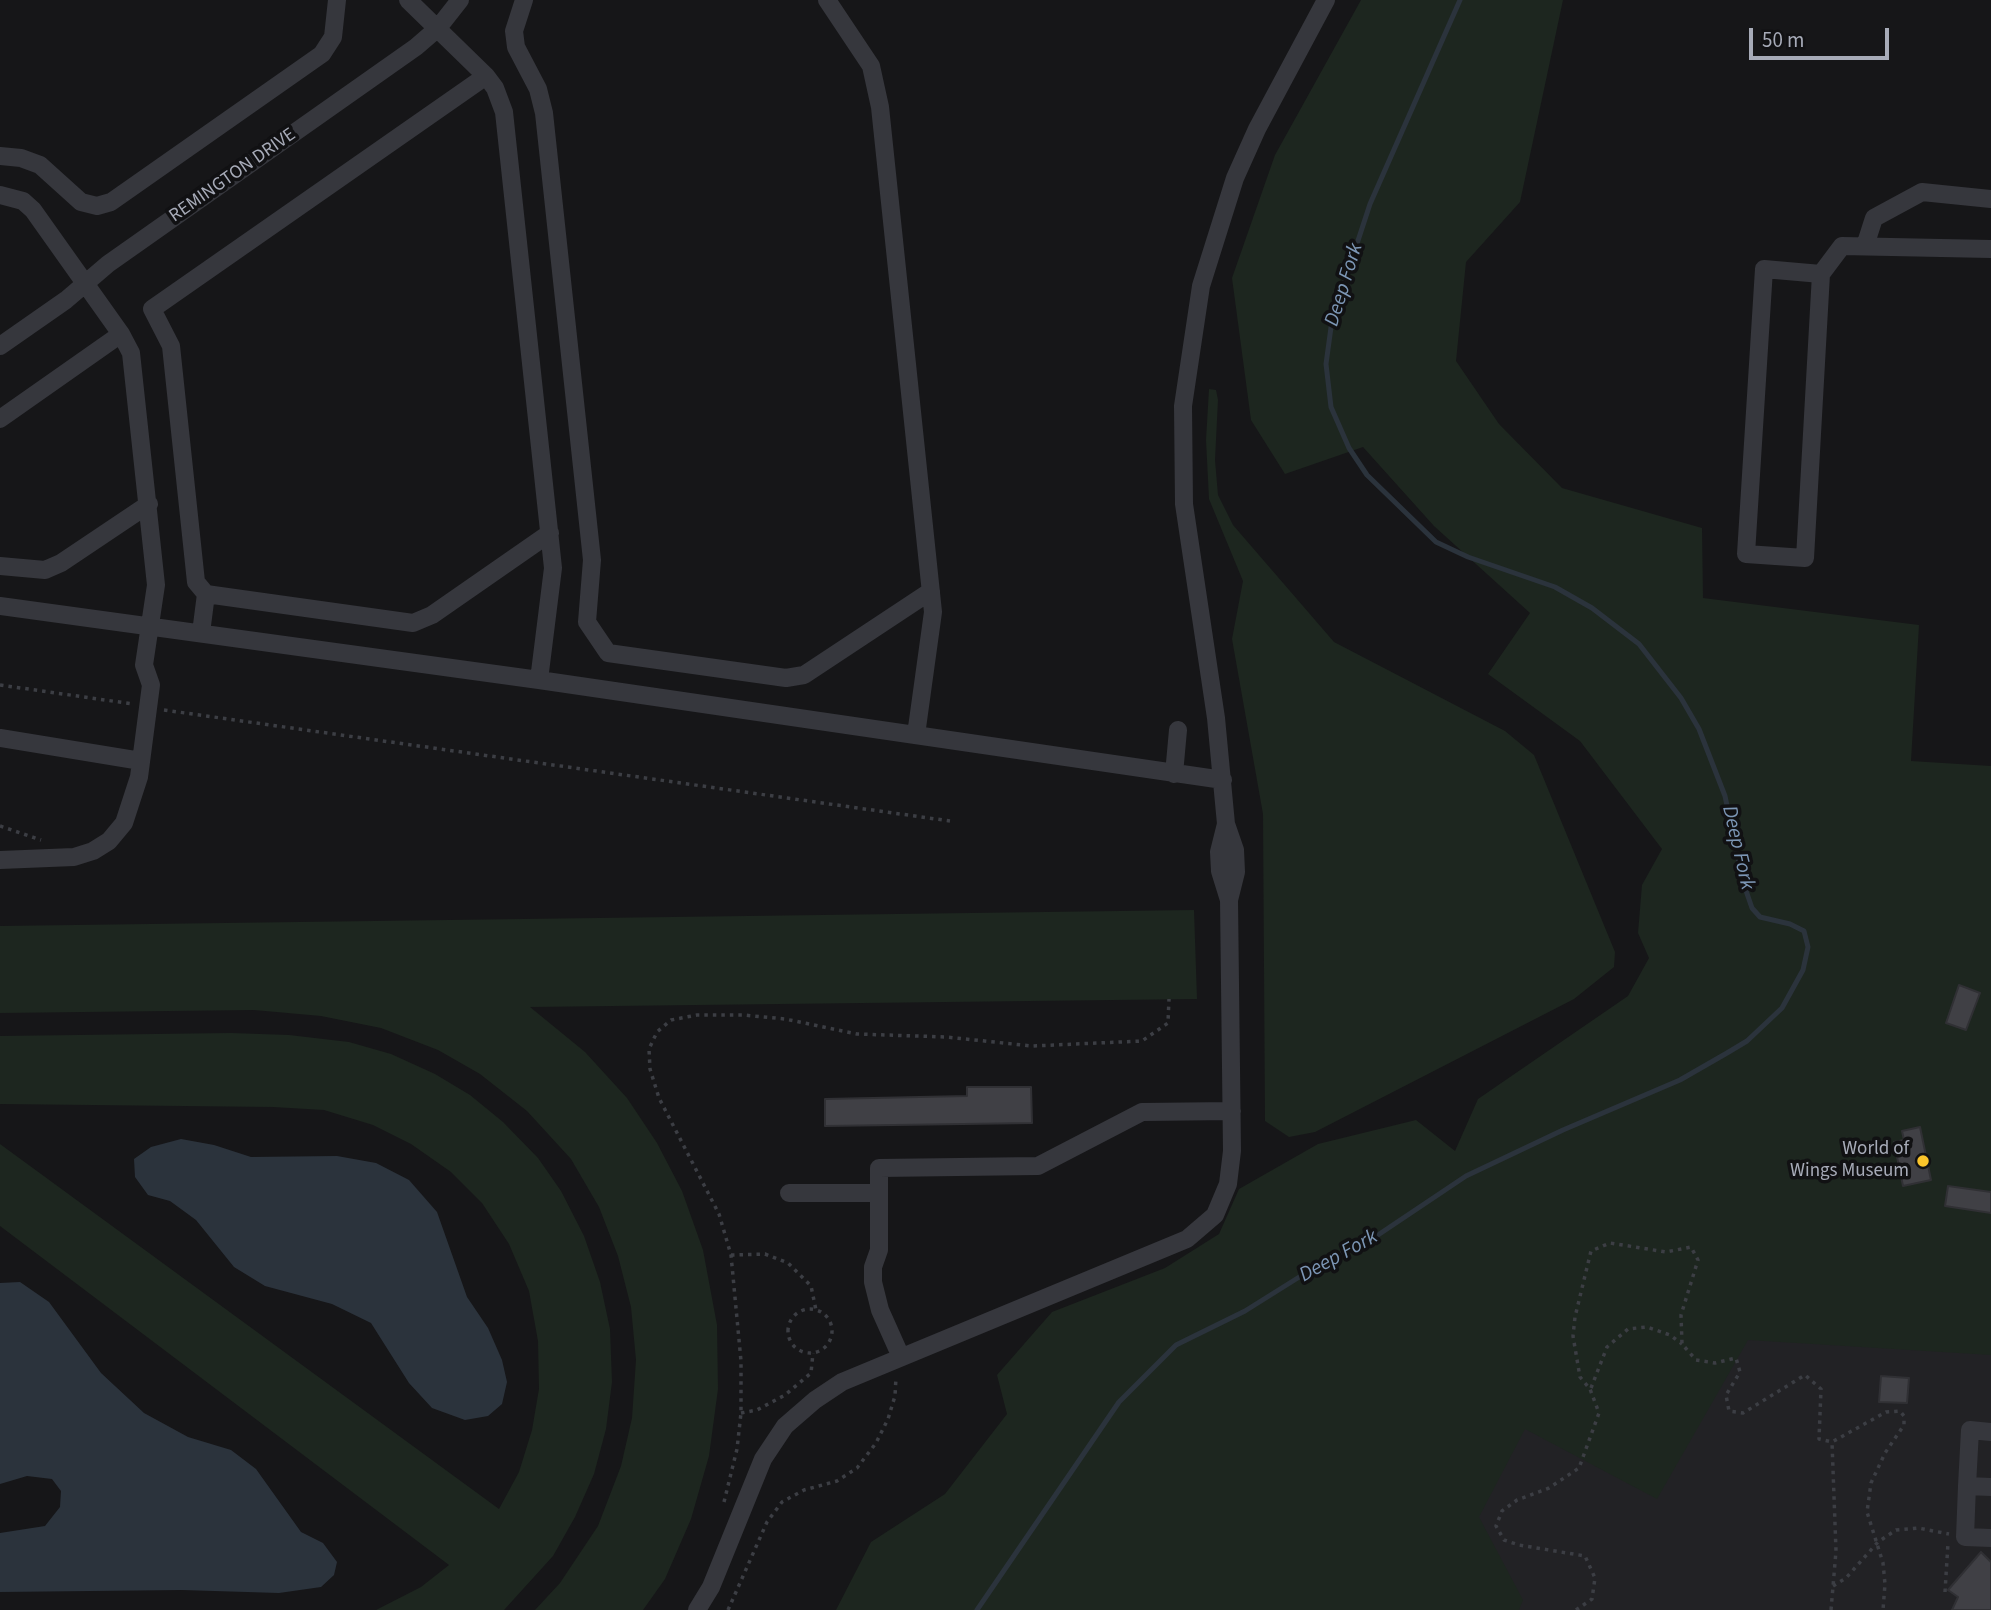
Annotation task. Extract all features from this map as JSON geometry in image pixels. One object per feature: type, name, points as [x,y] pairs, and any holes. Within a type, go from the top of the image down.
[{"type":"street","points":[[0,156],[21,158],[40,165],[81,202],[97,206],[111,202],[322,54],[333,37],[337,0]]},
{"type":"street","points":[[408,0],[486,76],[501,101],[506,127],[553,578],[539,680]]},
{"type":"street","name":"REMINGTON DRIVE","points":[[0,346],[438,28],[460,0]]},
{"type":"street","points":[[524,0],[514,31],[516,47],[538,89],[544,113],[592,560],[587,622],[608,653],[786,678],[804,676],[931,591]]},
{"type":"street","points":[[827,0],[860,46],[876,83],[934,620],[916,735]]},
{"type":"street","points":[[697,1610],[711,1587],[763,1459],[785,1426],[842,1382],[1186,1239],[1215,1215],[1228,1184],[1232,1111],[1228,900],[1236,872],[1236,850],[1226,824],[1223,780],[1184,505],[1183,406],[1187,363],[1207,261],[1235,178],[1256,128],[1326,0]]},
{"type":"street","points":[[486,76],[152,309],[171,346],[196,582],[206,594],[413,623],[432,615],[550,533]]},
{"type":"street","points":[[1865,246],[1874,218],[1922,192],[1991,199]]},
{"type":"street","points":[[0,195],[23,201],[33,210],[121,334],[134,364],[156,584],[144,665],[151,685],[141,761],[134,802],[124,823],[101,846],[74,858],[0,860]]},
{"type":"street","points":[[1821,274],[1764,269],[1746,554],[1805,558],[1821,274],[1842,246],[1991,248]]},
{"type":"street","points":[[0,419],[121,334]]},
{"type":"street","points":[[0,566],[45,570],[61,563],[149,504]]},
{"type":"street","points":[[201,633],[206,594]]},
{"type":"street","points":[[0,606],[539,680],[1223,780]]},
{"type":"street","points":[[1174,774],[1178,730]]},
{"type":"street","points":[[0,738],[141,761]]},
{"type":"street","points":[[896,1359],[873,1282],[873,1267],[879,1251],[879,1168],[1038,1166],[1142,1112],[1232,1111]]},
{"type":"street","points":[[789,1193],[879,1193]]},
{"type":"street","points":[[1991,1432],[1970,1430],[1967,1486],[1957,1536],[1991,1538]]},
{"type":"street","points":[[1967,1486],[1991,1487]]},
{"type":"path","points":[[0,685],[141,705]]},
{"type":"path","points":[[155,709],[950,821]]},
{"type":"path","points":[[1576,1610],[1592,1599],[1595,1578],[1585,1556],[1519,1545],[1504,1539],[1496,1526],[1502,1511],[1510,1505],[1549,1488],[1579,1468],[1599,1413],[1590,1389],[1580,1377],[1573,1336],[1583,1273],[1591,1251],[1610,1242],[1666,1252],[1691,1247],[1698,1260],[1681,1315],[1682,1343]]},
{"type":"path","points":[[731,1255],[765,1254],[788,1263],[811,1286],[816,1310]]},
{"type":"path","points":[[816,1310],[828,1317],[832,1336],[826,1347],[813,1353],[794,1346],[788,1333],[791,1320],[796,1314],[816,1310]]},
{"type":"path","points":[[1590,1389],[1600,1357],[1613,1339],[1628,1329],[1647,1327],[1682,1343],[1696,1360],[1715,1363],[1736,1357],[1740,1372],[1726,1395],[1729,1411],[1744,1413],[1805,1375],[1821,1389],[1819,1439],[1832,1442],[1886,1412],[1900,1411],[1905,1416],[1904,1425],[1885,1453],[1871,1483],[1867,1512],[1878,1542],[1885,1584],[1882,1610]]},
{"type":"path","points":[[741,1413],[757,1410],[794,1388],[811,1373],[813,1353]]},
{"type":"path","points":[[728,1610],[767,1522],[782,1503],[804,1490],[837,1481],[857,1468],[876,1443],[895,1396],[896,1359]]},
{"type":"path","points":[[1830,1610],[1836,1551],[1832,1442]]},
{"type":"path","points":[[1833,1586],[1846,1578],[1878,1542],[1896,1530],[1907,1528],[1957,1536],[1945,1592]]},
{"type":"shaded area","points":[[1361,0],[1563,0],[1520,202],[1466,262],[1456,361],[1499,424],[1562,488],[1702,528],[1703,598],[1919,625],[1911,761],[1991,766],[1991,1355],[1748,1340],[1657,1499],[1525,1429],[1479,1517],[1523,1600],[1519,1610],[836,1610],[871,1542],[945,1494],[1007,1414],[997,1375],[1052,1312],[1165,1268],[1219,1234],[1239,1189],[1318,1144],[1416,1120],[1455,1151],[1478,1099],[1628,996],[1649,958],[1638,933],[1642,885],[1662,849],[1580,741],[1488,674],[1530,613],[1434,526],[1363,447],[1285,474],[1251,420],[1232,278],[1275,155]]},
{"type":"shaded area","points":[[1209,389],[1216,390],[1218,400],[1215,460],[1218,495],[1233,525],[1334,642],[1505,731],[1534,755],[1615,952],[1614,967],[1574,999],[1315,1132],[1289,1137],[1265,1121],[1263,814],[1232,639],[1243,581],[1209,499],[1206,440]]},
{"type":"shaded area","points":[[1194,910],[1197,999],[530,1007],[585,1052],[627,1098],[657,1143],[682,1191],[703,1250],[717,1325],[718,1389],[709,1456],[691,1519],[665,1579],[643,1610],[535,1610],[560,1583],[598,1526],[621,1466],[632,1418],[636,1360],[631,1307],[618,1256],[599,1207],[571,1159],[527,1111],[480,1074],[438,1050],[381,1028],[321,1016],[254,1010],[0,1013],[0,926]]},
{"type":"shaded area","points":[[231,1033],[289,1035],[349,1042],[391,1054],[435,1074],[470,1095],[503,1122],[538,1158],[561,1191],[584,1236],[600,1282],[610,1329],[612,1382],[606,1429],[594,1474],[575,1517],[553,1556],[504,1610],[376,1610],[421,1587],[449,1565],[0,1226],[0,1144],[499,1509],[519,1472],[532,1430],[539,1389],[538,1341],[529,1291],[509,1244],[482,1203],[451,1172],[411,1144],[373,1125],[324,1110],[0,1104],[0,1036]]},
{"type":"shaded area","points":[[181,1139],[214,1145],[251,1157],[337,1156],[376,1163],[409,1180],[437,1212],[467,1297],[488,1328],[502,1360],[507,1382],[502,1404],[488,1416],[465,1420],[432,1408],[409,1383],[371,1323],[332,1304],[265,1286],[234,1267],[196,1220],[170,1201],[148,1195],[135,1177],[134,1159],[151,1147]]},
{"type":"shaded area","points":[[20,1282],[49,1302],[101,1373],[144,1413],[188,1437],[231,1450],[256,1469],[301,1532],[323,1543],[337,1562],[334,1575],[321,1587],[279,1593],[182,1590],[0,1592],[0,1533],[45,1526],[60,1507],[61,1491],[52,1479],[27,1476],[0,1484],[0,1283]]},
{"type":"shaded area","points":[[1991,1285],[1991,1610],[1235,1610],[1375,1296]]},
{"type":"building","points":[[1959,985],[1980,993],[1966,1030],[1946,1023]]},
{"type":"building","points":[[967,1087],[1031,1087],[1032,1123],[825,1126],[825,1099],[967,1096]]},
{"type":"building","points":[[1920,1127],[1931,1180],[1903,1186],[1894,1142],[1904,1140],[1902,1131]]},
{"type":"building","points":[[1948,1186],[1991,1192],[1991,1213],[1945,1206]]},
{"type":"building","points":[[1881,1376],[1909,1378],[1907,1403],[1879,1402]]},
{"type":"building","points":[[1981,1552],[1991,1562],[1991,1610],[1952,1610],[1958,1597],[1948,1590]]},
{"type":"waterway","name":"Deep Fork","points":[[977,1610],[1119,1402],[1176,1345],[1245,1311],[1320,1264],[1369,1241],[1466,1176],[1563,1130],[1680,1080],[1727,1053],[1747,1041],[1782,1008],[1803,970],[1808,947],[1804,931],[1790,924],[1760,917],[1752,908],[1743,882],[1725,796],[1699,729],[1681,698],[1639,644],[1592,608],[1555,587],[1468,557],[1436,542],[1367,475],[1349,448],[1331,407],[1326,364],[1332,320],[1370,204],[1460,0]]},
{"type":"place","name":"World of Wings Museum","points":[[1923,1161]]}]
